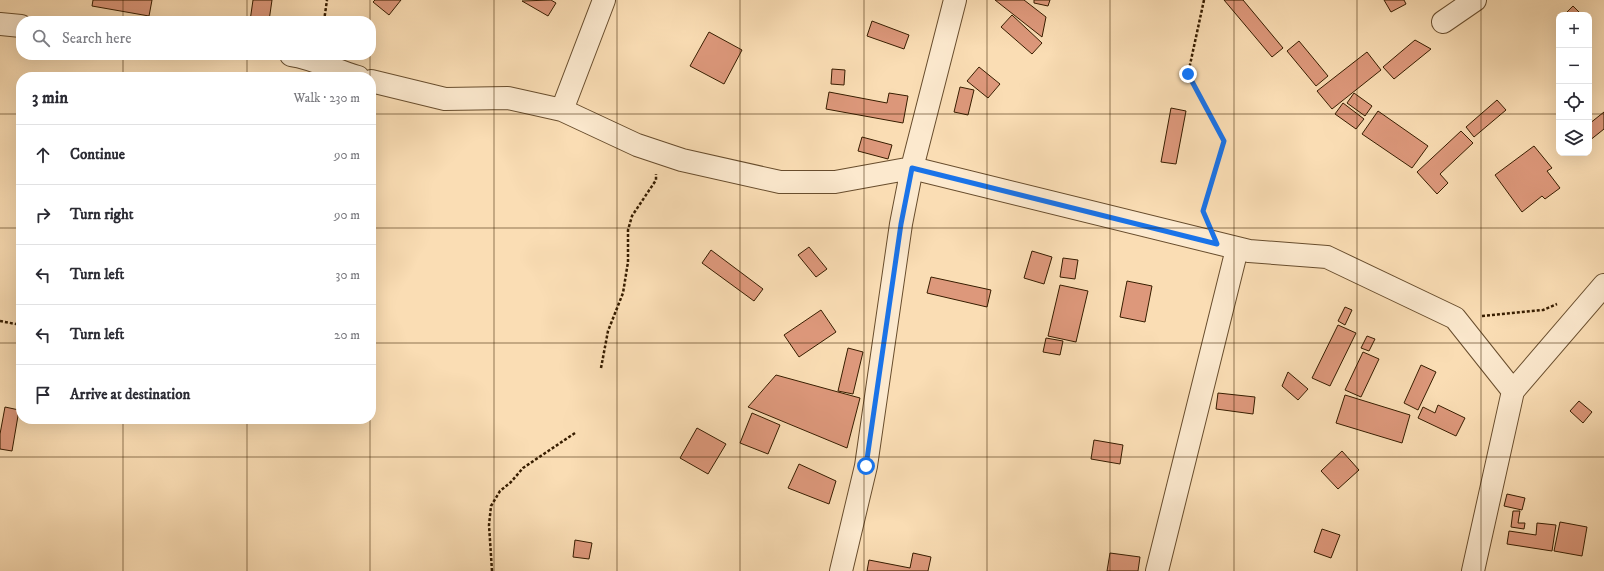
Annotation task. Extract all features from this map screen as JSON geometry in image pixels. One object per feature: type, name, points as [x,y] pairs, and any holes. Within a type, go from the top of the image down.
[{"type":"street","points":[[562,110],[604,0]]},
{"type":"street","points":[[841,571],[866,466],[901,224],[912,168],[955,0]]},
{"type":"street","points":[[1443,22],[1475,0]]},
{"type":"street","points":[[0,24],[16,26]]},
{"type":"street","points":[[312,60],[338,72]]},
{"type":"street","points":[[376,82],[445,99],[508,98],[562,110],[637,145],[682,160],[780,182],[835,182],[912,168],[1249,251],[1327,257],[1455,318],[1513,392]]},
{"type":"street","points":[[1157,571],[1227,246]]},
{"type":"street","points":[[1473,571],[1513,392],[1604,285]]},
{"type":"path","points":[[325,16],[327,0]]},
{"type":"path","points":[[1204,0],[1188,74],[1224,141],[1203,211],[1227,246]]},
{"type":"path","points":[[601,368],[608,331],[623,293],[628,262],[628,230],[632,216],[656,180],[658,152]]},
{"type":"path","points":[[1455,318],[1543,310],[1563,301]]},
{"type":"path","points":[[0,322],[16,324]]},
{"type":"path","points":[[492,571],[489,525],[491,506],[500,491],[512,482],[523,468],[575,433]]},
{"type":"building","points":[[93,0],[152,0],[149,16],[92,6]]},
{"type":"building","points":[[253,0],[272,0],[270,16],[251,16]]},
{"type":"building","points":[[375,0],[401,0],[389,15],[373,2]]},
{"type":"building","points":[[551,0],[556,3],[548,16],[522,1]]},
{"type":"building","points":[[995,0],[1024,0],[1046,17],[1042,37]]},
{"type":"building","points":[[1034,0],[1050,0],[1048,6],[1034,3]]},
{"type":"building","points":[[1224,0],[1243,0],[1283,48],[1272,57]]},
{"type":"building","points":[[1384,0],[1404,0],[1406,4],[1391,12]]},
{"type":"building","points":[[1573,6],[1579,12],[1567,12]]},
{"type":"building","points":[[1012,15],[1042,43],[1032,54],[1001,27]]},
{"type":"building","points":[[872,21],[909,35],[904,49],[867,36]]},
{"type":"building","points":[[709,32],[742,50],[724,84],[690,66]]},
{"type":"building","points":[[1415,40],[1431,49],[1394,79],[1383,67]]},
{"type":"building","points":[[1299,41],[1328,76],[1316,86],[1287,51]]},
{"type":"building","points":[[1367,52],[1381,70],[1332,109],[1317,91]]},
{"type":"building","points":[[979,67],[1000,84],[988,98],[967,81]]},
{"type":"building","points":[[832,69],[845,70],[844,85],[831,84]]},
{"type":"building","points":[[960,87],[974,90],[968,115],[954,112]]},
{"type":"building","points":[[829,92],[887,103],[889,93],[908,96],[903,123],[826,109]]},
{"type":"building","points":[[1354,93],[1372,106],[1365,116],[1347,103]]},
{"type":"building","points":[[1497,100],[1506,110],[1474,137],[1466,127]]},
{"type":"building","points":[[1343,103],[1364,119],[1356,129],[1335,114]]},
{"type":"building","points":[[1171,108],[1186,111],[1176,164],[1161,162]]},
{"type":"building","points":[[1378,111],[1428,146],[1412,168],[1362,134]]},
{"type":"building","points":[[1604,112],[1604,129],[1592,139],[1592,122]]},
{"type":"building","points":[[1461,131],[1473,143],[1440,174],[1448,183],[1437,194],[1417,172]]},
{"type":"building","points":[[862,137],[892,145],[888,159],[858,151]]},
{"type":"building","points":[[1534,146],[1552,168],[1547,171],[1560,188],[1545,199],[1542,196],[1522,212],[1495,175]]},
{"type":"building","points":[[809,247],[827,269],[816,277],[798,255]]},
{"type":"building","points":[[711,250],[763,289],[754,301],[702,263]]},
{"type":"building","points":[[1032,251],[1052,257],[1044,284],[1024,278]]},
{"type":"building","points":[[1063,258],[1078,260],[1075,279],[1060,277]]},
{"type":"building","points":[[931,277],[991,290],[987,307],[927,293]]},
{"type":"building","points":[[1127,281],[1152,286],[1145,322],[1120,317]]},
{"type":"building","points":[[1060,285],[1088,291],[1076,342],[1048,336]]},
{"type":"building","points":[[1345,307],[1352,310],[1345,325],[1338,321]]},
{"type":"building","points":[[821,310],[836,332],[799,357],[784,335]]},
{"type":"building","points":[[1338,325],[1356,333],[1330,386],[1312,378]]},
{"type":"building","points":[[1367,336],[1375,339],[1369,351],[1361,348]]},
{"type":"building","points":[[1046,338],[1063,341],[1060,355],[1043,352]]},
{"type":"building","points":[[848,348],[863,352],[853,394],[838,391]]},
{"type":"building","points":[[1363,352],[1379,359],[1361,397],[1345,390]]},
{"type":"building","points":[[1421,365],[1436,372],[1418,410],[1404,403]]},
{"type":"building","points":[[1288,372],[1308,389],[1298,400],[1282,386]]},
{"type":"building","points":[[776,375],[860,398],[847,448],[748,407]]},
{"type":"building","points":[[1218,393],[1255,397],[1253,414],[1216,409]]},
{"type":"building","points":[[1345,395],[1410,415],[1402,443],[1336,423]]},
{"type":"building","points":[[1579,401],[1592,412],[1583,423],[1570,411]]},
{"type":"building","points":[[1438,405],[1465,418],[1456,436],[1418,418],[1423,407],[1435,413]]},
{"type":"building","points":[[5,407],[16,409],[17,424],[12,451],[0,449],[0,434]]},
{"type":"building","points":[[752,413],[780,425],[768,454],[740,443]]},
{"type":"building","points":[[697,428],[726,444],[708,474],[680,458]]},
{"type":"building","points":[[1094,440],[1123,445],[1120,464],[1091,459]]},
{"type":"building","points":[[1342,451],[1359,470],[1338,489],[1321,471]]},
{"type":"building","points":[[799,464],[836,481],[829,504],[788,488]]},
{"type":"building","points":[[1507,494],[1525,498],[1522,510],[1504,506]]},
{"type":"building","points":[[1513,511],[1520,511],[1518,523],[1525,523],[1524,529],[1511,527]]},
{"type":"building","points":[[1560,522],[1587,527],[1582,556],[1554,551]]},
{"type":"building","points":[[1537,523],[1556,525],[1552,551],[1507,544],[1509,531],[1536,535]]},
{"type":"building","points":[[1322,529],[1340,535],[1331,558],[1314,552]]},
{"type":"building","points":[[575,540],[592,543],[589,559],[573,557]]},
{"type":"building","points":[[913,553],[931,557],[928,571],[867,571],[869,560],[910,568]]},
{"type":"building","points":[[1110,553],[1140,557],[1138,571],[1107,571]]},
{"type":"route","points":[[866,466],[901,224],[912,168],[1217,244],[1203,211],[1224,141],[1188,74]]}]
